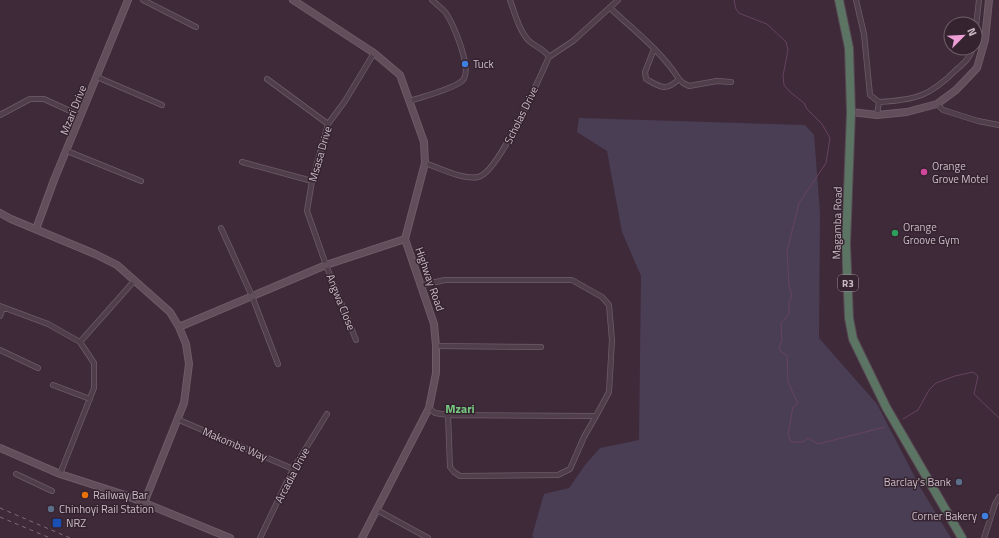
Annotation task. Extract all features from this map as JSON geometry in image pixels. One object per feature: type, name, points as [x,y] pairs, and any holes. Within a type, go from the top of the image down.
[{"type":"highway","name":"Magamba Road","points":[[839,0],[849,48],[851,112],[846,244],[849,318],[853,339],[886,407],[962,538]]},
{"type":"street","name":"Mzari Drive","points":[[36,229],[128,0]]},
{"type":"street","points":[[143,0],[196,26]]},
{"type":"street","name":"Highway Road","points":[[293,0],[374,53],[400,75],[424,142],[425,163],[405,239],[434,324],[436,373],[429,408],[362,538]]},
{"type":"street","points":[[410,101],[450,87],[462,81],[466,76],[465,60],[452,24],[444,11],[432,0]]},
{"type":"street","points":[[510,0],[523,34],[531,42],[545,51],[549,57],[573,41],[618,0]]},
{"type":"street","points":[[856,0],[864,34],[870,95],[879,102],[902,101],[924,95],[944,81],[970,56]]},
{"type":"street","points":[[977,16],[979,0]]},
{"type":"street","points":[[851,112],[877,115],[907,112],[937,104],[956,90],[976,68],[985,40],[989,0]]},
{"type":"street","points":[[610,8],[669,64],[678,79],[683,83],[689,86],[717,81],[731,82]]},
{"type":"street","points":[[654,49],[645,72],[646,79],[660,87],[672,86],[678,79]]},
{"type":"street","name":"Msasa Drive","points":[[326,265],[307,211],[312,181],[328,124],[345,101],[374,53]]},
{"type":"street","name":"Scholas Drive","points":[[425,163],[469,178],[480,177],[489,170],[504,148],[549,57]]},
{"type":"street","points":[[97,77],[162,105]]},
{"type":"street","points":[[267,79],[328,124]]},
{"type":"street","points":[[0,115],[30,99],[44,99],[81,116]]},
{"type":"street","points":[[877,115],[879,102]]},
{"type":"street","points":[[937,104],[943,110],[978,121],[999,125]]},
{"type":"street","points":[[67,151],[141,181]]},
{"type":"street","points":[[242,162],[312,181]]},
{"type":"street","points":[[0,213],[117,265],[170,312],[179,327],[186,344],[188,364],[184,403],[144,503]]},
{"type":"street","points":[[221,228],[252,296],[278,364]]},
{"type":"street","points":[[179,327],[326,265],[405,239]]},
{"type":"street","name":"Angwa Close","points":[[326,265],[356,340]]},
{"type":"street","points":[[80,342],[135,280]]},
{"type":"street","points":[[422,286],[445,280],[572,280],[602,297],[609,305],[612,340],[608,392],[584,437],[570,469],[558,475],[460,476],[450,467],[448,415]]},
{"type":"street","points":[[0,316],[2,307],[48,324],[80,342],[94,363],[94,388],[60,474]]},
{"type":"street","points":[[436,346],[541,347]]},
{"type":"street","points":[[0,350],[38,368]]},
{"type":"street","points":[[53,385],[90,399]]},
{"type":"street","points":[[429,408],[435,413],[448,415],[596,416]]},
{"type":"street","name":"Arcadia Drive","points":[[260,538],[293,469],[327,414]]},
{"type":"street","name":"Makombe Way","points":[[177,419],[293,469]]},
{"type":"street","points":[[0,448],[60,474],[144,503],[230,538]]},
{"type":"street","points":[[16,474],[52,491]]},
{"type":"street","points":[[984,538],[995,504],[999,497]]},
{"type":"street","points":[[377,510],[428,538]]},
{"type":"shaded area","points":[[579,118],[805,125],[814,135],[820,213],[819,338],[877,404],[920,487],[951,538],[534,538],[532,536],[544,494],[569,488],[585,465],[600,448],[639,440],[641,276],[622,232],[607,151],[577,132]]},
{"type":"waterway","points":[[734,0],[736,9],[739,13],[767,24],[786,42],[788,50],[783,76],[784,85],[804,103],[807,109],[822,124],[830,138],[826,163],[799,203],[787,251],[789,285],[792,297],[789,302],[789,314],[781,323],[782,340],[779,347],[781,352],[787,355],[788,382],[798,404],[793,407],[788,435],[791,442],[803,442],[808,438],[818,444],[885,427]]},
{"type":"waterway","points":[[903,419],[918,410],[929,390],[936,383],[955,376],[973,372],[978,376],[974,394],[999,418]]},
{"type":"railway","points":[[0,508],[70,538]]},
{"type":"railway","points":[[0,517],[50,538]]},
{"type":"place","name":"Tuck","points":[[465,64]]},
{"type":"place","name":"Orange Grove Motel","points":[[924,172]]},
{"type":"place","name":"Orange Groove Gym","points":[[895,233]]},
{"type":"place","name":"Barclay's Bank","points":[[959,482]]},
{"type":"place","name":"Railway Bar","points":[[85,495]]},
{"type":"place","name":"Chinhoyi Rail Station","points":[[51,509]]},
{"type":"place","name":"Corner Bakery","points":[[985,516]]},
{"type":"place","name":"NRZ","points":[[57,523]]},
{"type":"district","name":"Mzari","points":[[460,408]]}]
